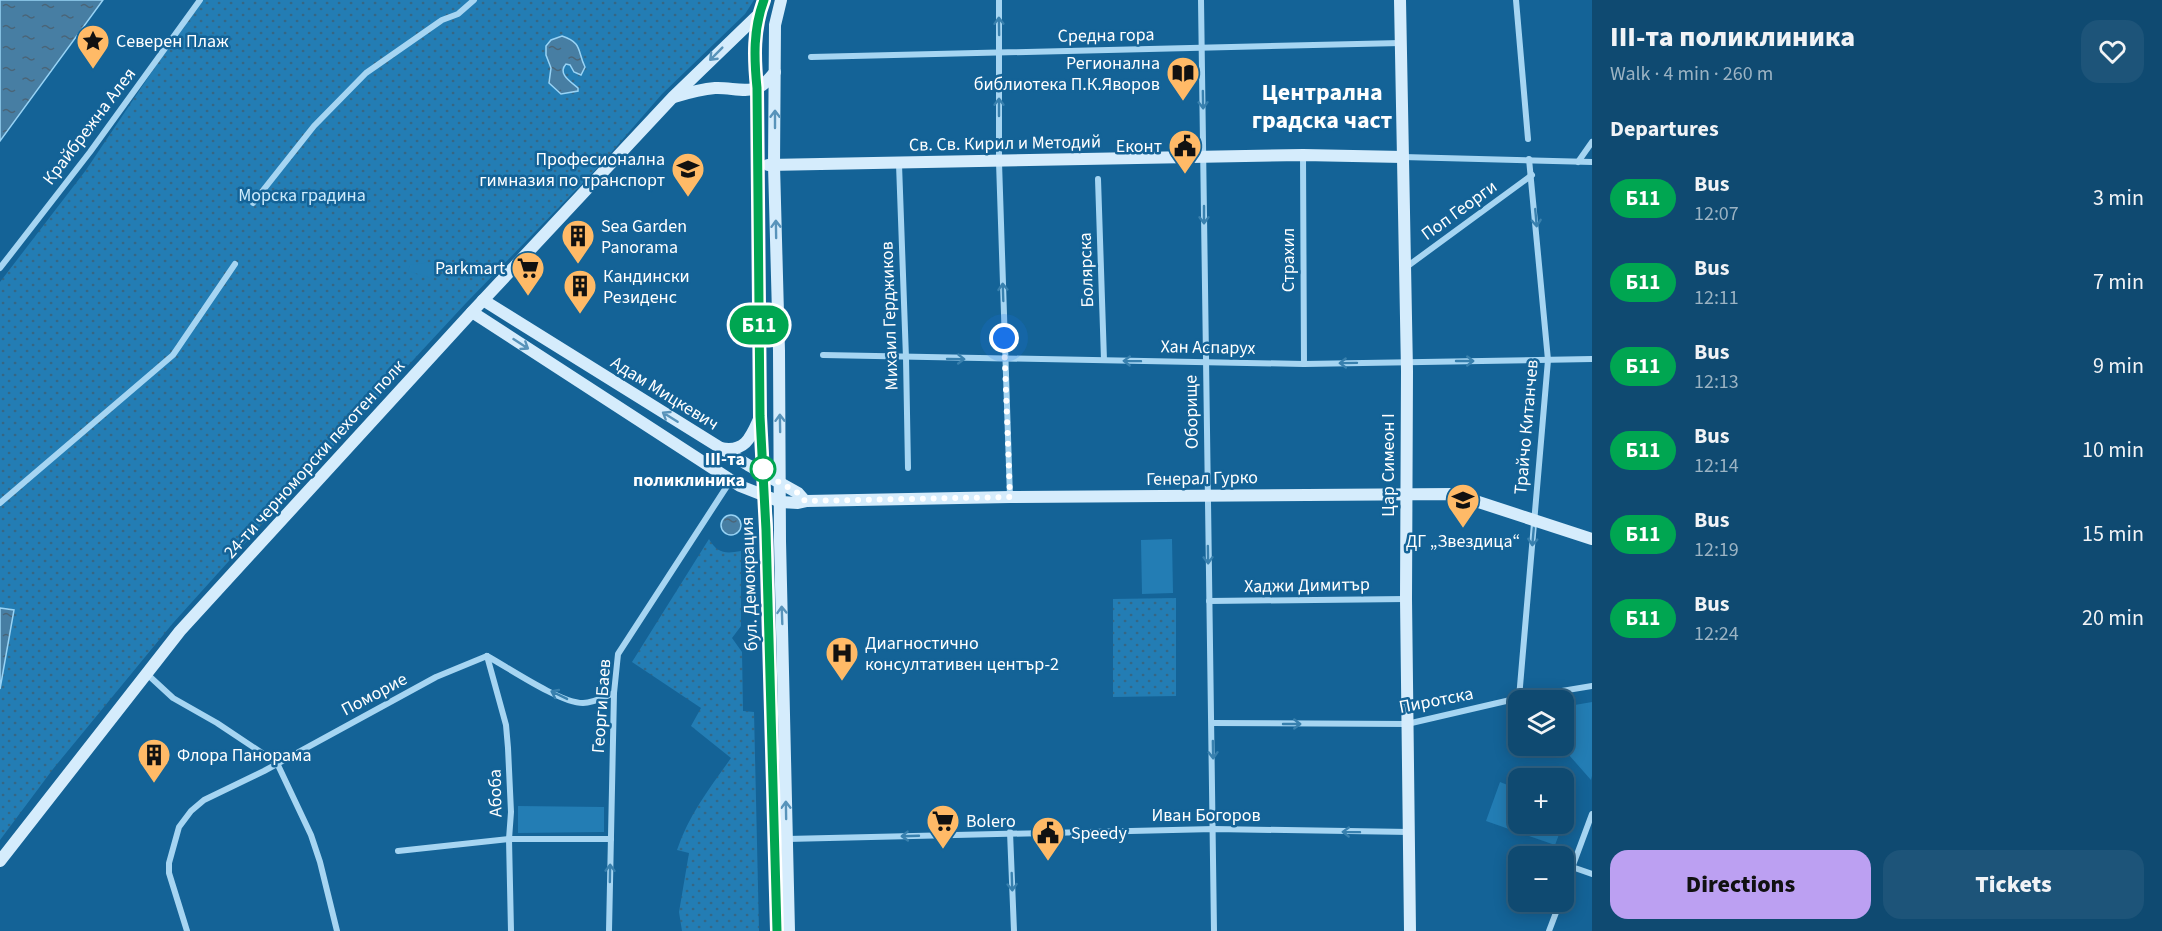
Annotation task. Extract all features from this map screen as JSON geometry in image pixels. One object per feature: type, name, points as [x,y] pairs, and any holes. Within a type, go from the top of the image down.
[{"type":"main road","points":[[757,88],[755,39],[764,0]]},
{"type":"main road","name":"бул. Демокрация","points":[[781,0],[776,16],[774,165],[789,931]]},
{"type":"main road","name":"Цар Симеон I","points":[[1400,0],[1407,361],[1406,599],[1410,931]]},
{"type":"main road","name":"24-ти черноморски пехотен полк","points":[[0,861],[180,631],[483,300],[673,97],[759,14]]},
{"type":"main road","points":[[673,97],[713,88],[728,87],[746,90],[757,88],[775,72]]},
{"type":"main road","name":"бул. Демокрация","points":[[757,88],[760,416],[766,530],[777,931]]},
{"type":"main road","name":"Св. Св. Кирил и Методий","points":[[757,165],[1303,155],[1403,157]]},
{"type":"main road","name":"Адам Мицкевич","points":[[472,312],[740,486],[781,502],[805,501],[798,493],[483,300]]},
{"type":"main road","points":[[720,447],[731,450],[746,443],[760,416]]},
{"type":"main road","name":"Генерал Гурко","points":[[805,501],[1454,494],[1592,539]]},
{"type":"street","name":"Крайбрежна Алея","points":[[0,268],[90,152],[200,0]]},
{"type":"street","points":[[253,203],[314,126],[366,73],[442,20],[458,14],[474,0]]},
{"type":"street","points":[[999,0],[999,162],[1010,497]]},
{"type":"street","name":"Оборище","points":[[1200,0],[1214,931]]},
{"type":"street","points":[[1516,0],[1528,140]]},
{"type":"street","name":"Средна гора","points":[[811,57],[1000,51],[1401,44]]},
{"type":"street","points":[[1578,162],[1592,142]]},
{"type":"street","name":"Страхил","points":[[1303,155],[1304,364]]},
{"type":"street","name":"Св. Св. Кирил и Методий","points":[[1403,157],[1592,162]]},
{"type":"street","name":"Трайчо Китанчев","points":[[1520,690],[1548,360],[1529,159]]},
{"type":"street","name":"Михаил Герджиков","points":[[899,164],[908,468]]},
{"type":"street","name":"Поп Георги","points":[[1404,268],[1532,175]]},
{"type":"street","name":"Болярска","points":[[1098,179],[1104,360]]},
{"type":"street","points":[[0,503],[173,356],[235,264]]},
{"type":"street","name":"Хан Аспарух","points":[[823,355],[1304,364],[1592,359]]},
{"type":"street","name":"Георги Баев","points":[[609,931],[614,693],[618,654],[731,480]]},
{"type":"street","name":"Хаджи Димитър","points":[[1209,601],[1406,599]]},
{"type":"street","points":[[487,656],[564,699],[582,703],[595,701],[614,693]]},
{"type":"street","name":"Поморие","points":[[187,931],[169,873],[179,827],[191,811],[204,800],[436,677],[487,656]]},
{"type":"street","name":"Абоба","points":[[487,656],[506,725],[511,812],[509,839],[511,931]]},
{"type":"street","points":[[147,674],[173,698],[217,723],[277,763],[311,835],[337,931]]},
{"type":"street","name":"Пиротска","points":[[1568,690],[1592,686]]},
{"type":"street","name":"Пиротска","points":[[1212,723],[1407,724],[1508,701]]},
{"type":"street","points":[[1574,862],[1592,814]]},
{"type":"street","name":"Иван Богоров","points":[[787,839],[1214,829],[1410,832]]},
{"type":"street","points":[[1010,832],[1014,931]]},
{"type":"street","points":[[398,851],[509,839],[611,839]]},
{"type":"street","points":[[1574,868],[1592,874]]},
{"type":"street","points":[[1549,931],[1556,912]]},
{"type":"green space","name":"Морска градина","points":[[203,0],[754,0],[745,14],[662,94],[602,163],[466,303],[173,623],[53,769],[0,840],[0,282],[86,170],[188,18]]},
{"type":"green space","points":[[432,262],[434,279],[408,271],[410,265]]},
{"type":"green space","points":[[709,539],[718,550],[741,551],[741,626],[732,638],[742,652],[743,711],[754,712],[759,931],[682,931],[679,912],[689,853],[677,850],[694,813],[731,758],[691,726],[701,708],[632,662]]},
{"type":"green space","points":[[1172,539],[1173,593],[1142,594],[1141,540]]},
{"type":"green space","points":[[1176,598],[1176,696],[1113,697],[1113,599]]},
{"type":"green space","points":[[1592,702],[1591,780],[1570,756],[1574,756],[1574,705]]},
{"type":"green space","points":[[1500,782],[1508,785],[1508,829],[1486,821]]},
{"type":"green space","points":[[518,806],[604,807],[604,832],[518,833]]},
{"type":"green space","points":[[1523,834],[1559,834],[1555,845]]},
{"type":"water","points":[[0,0],[103,0],[0,141]]},
{"type":"water","points":[[562,36],[576,45],[585,67],[581,75],[566,64],[564,74],[578,88],[578,91],[561,94],[549,83],[551,68],[546,55],[546,46],[551,40]]},
{"type":"water","points":[[731,515],[738,518],[741,525],[738,532],[731,535],[724,532],[721,525],[724,518]]},
{"type":"water","points":[[0,608],[14,610],[0,689]]},
{"type":"bus line","name":"Б11","points":[[764,0],[755,39],[755,65],[760,416],[766,530],[777,931]]},
{"type":"place","name":"Северен Плаж","points":[[93,70]]},
{"type":"place","name":"Регионална библиотека П.К.Яворов","points":[[1183,102]]},
{"type":"place","name":"Еконт","points":[[1185,175]]},
{"type":"place","name":"Професионална гимназия по транспорт","points":[[688,198]]},
{"type":"place","name":"Sea Garden Panorama","points":[[578,265]]},
{"type":"place","name":"Parkmart","points":[[528,297]]},
{"type":"place","name":"Кандински Резиденс","points":[[580,315]]},
{"type":"place","name":"III-та поликлиника","points":[[763,469]]},
{"type":"place","name":"ДГ „Звездица“","points":[[1463,529]]},
{"type":"place","name":"Диагностично консултативен център-2","points":[[842,682]]},
{"type":"place","name":"Флора Панорама","points":[[154,784]]},
{"type":"place","name":"Bolero","points":[[943,850]]},
{"type":"place","name":"Speedy","points":[[1048,862]]},
{"type":"district","name":"Централна градска част","points":[[1322,106]]},
{"type":"route","points":[[763,469],[763,473],[798,493],[805,501],[1010,497],[1004,338]]}]
